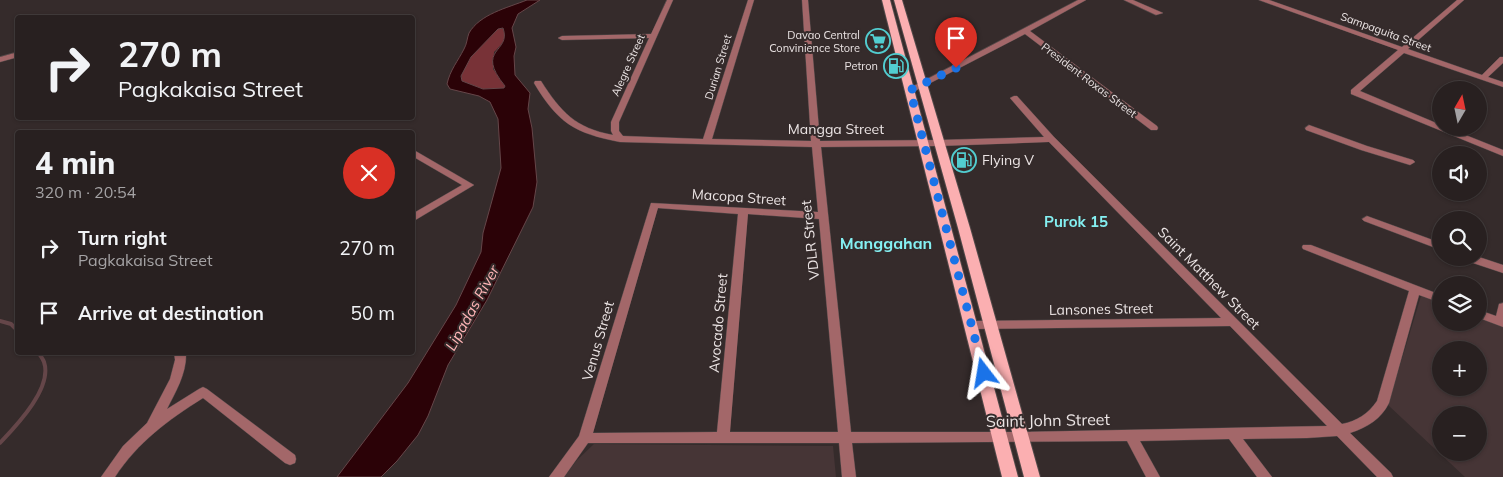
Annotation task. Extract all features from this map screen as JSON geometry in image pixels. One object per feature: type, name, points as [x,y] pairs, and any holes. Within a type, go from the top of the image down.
[{"type":"main road","points":[[886,0],[1010,477]]},
{"type":"main road","points":[[898,0],[1032,477]]},
{"type":"street","name":"Alegre Street","points":[[620,139],[615,131],[615,122],[670,0]]},
{"type":"street","name":"Durian Street","points":[[707,141],[751,0]]},
{"type":"street","name":"VDLR Street","points":[[805,0],[816,144],[849,477]]},
{"type":"street","points":[[910,90],[1083,0]]},
{"type":"street","points":[[1127,0],[1158,13]]},
{"type":"street","name":"Sampaguita Street","points":[[1262,0],[1402,51],[1503,85]]},
{"type":"street","points":[[1279,6],[1287,0]]},
{"type":"street","points":[[1461,0],[1354,92],[1503,153]]},
{"type":"street","name":"President Roxas Street","points":[[1025,31],[1154,128]]},
{"type":"street","points":[[562,38],[653,36]]},
{"type":"street","points":[[0,60],[15,55]]},
{"type":"street","points":[[1483,78],[1503,59]]},
{"type":"street","name":"Mangga Street","points":[[538,83],[553,108],[569,122],[590,133],[620,139],[816,144],[939,143],[1052,139]]},
{"type":"street","name":"Saint Matthew Street","points":[[1014,98],[1052,139],[1386,477]]},
{"type":"street","points":[[1309,128],[1410,162]]},
{"type":"street","points":[[415,154],[469,185],[415,217]]},
{"type":"street","name":"Macopa Street","points":[[654,205],[823,216]]},
{"type":"street","name":"Venus Street","points":[[556,477],[585,438],[654,205]]},
{"type":"street","name":"Avocado Street","points":[[723,438],[743,211]]},
{"type":"street","points":[[1367,219],[1432,244]]},
{"type":"street","points":[[1307,247],[1432,296]]},
{"type":"street","points":[[1487,264],[1503,270]]},
{"type":"street","name":"Saint John Street","points":[[585,438],[1131,436],[1338,430],[1358,424],[1378,412],[1383,403],[1415,290]]},
{"type":"street","points":[[1487,317],[1502,322],[1503,306]]},
{"type":"street","name":"Lansones Street","points":[[972,325],[1232,322]]},
{"type":"street","points":[[153,424],[181,365],[180,355]]},
{"type":"street","points":[[108,477],[124,453],[153,424],[203,392],[290,459]]},
{"type":"street","points":[[1232,434],[1266,477]]},
{"type":"street","points":[[1131,436],[1153,477]]},
{"type":"shaded area","points":[[498,29],[503,29],[504,39],[494,52],[493,69],[505,86],[504,88],[483,89],[462,81],[462,74],[468,59]]},
{"type":"shaded area","points":[[1421,296],[1432,300],[1432,331],[1487,331],[1487,321],[1503,327],[1503,477],[1465,477],[1448,461],[1487,461],[1487,406],[1432,406],[1432,446],[1388,405]]},
{"type":"shaded area","points":[[594,444],[833,446],[836,477],[564,477],[577,460]]},
{"type":"water","name":"Lipadas River","points":[[527,0],[540,0],[518,14],[512,28],[516,47],[514,56],[515,75],[530,93],[528,109],[532,128],[537,182],[533,207],[487,300],[448,365],[428,416],[418,435],[381,477],[337,477],[408,383],[456,305],[481,252],[483,233],[501,168],[498,119],[490,102],[479,96],[450,89],[447,84],[452,70],[465,47],[469,33],[474,26],[487,16]],"holes":[[[503,28],[503,42],[493,58],[496,74],[505,86],[504,88],[483,89],[462,81],[461,76],[471,57],[498,29]]]},
{"type":"waterway","points":[[0,321],[11,324],[15,328]]},
{"type":"waterway","points":[[0,443],[23,417],[38,395],[45,372],[44,362],[40,355]]},
{"type":"place","name":"Davao Central Convinience Store","points":[[878,41]]},
{"type":"place","name":"Petron","points":[[896,66]]},
{"type":"place","name":"Flying V","points":[[964,160]]},
{"type":"district","name":"Purok 15","points":[[1076,221]]},
{"type":"district","name":"Manggahan","points":[[886,243]]},
{"type":"route","points":[[956,68],[910,90],[984,373]]}]
